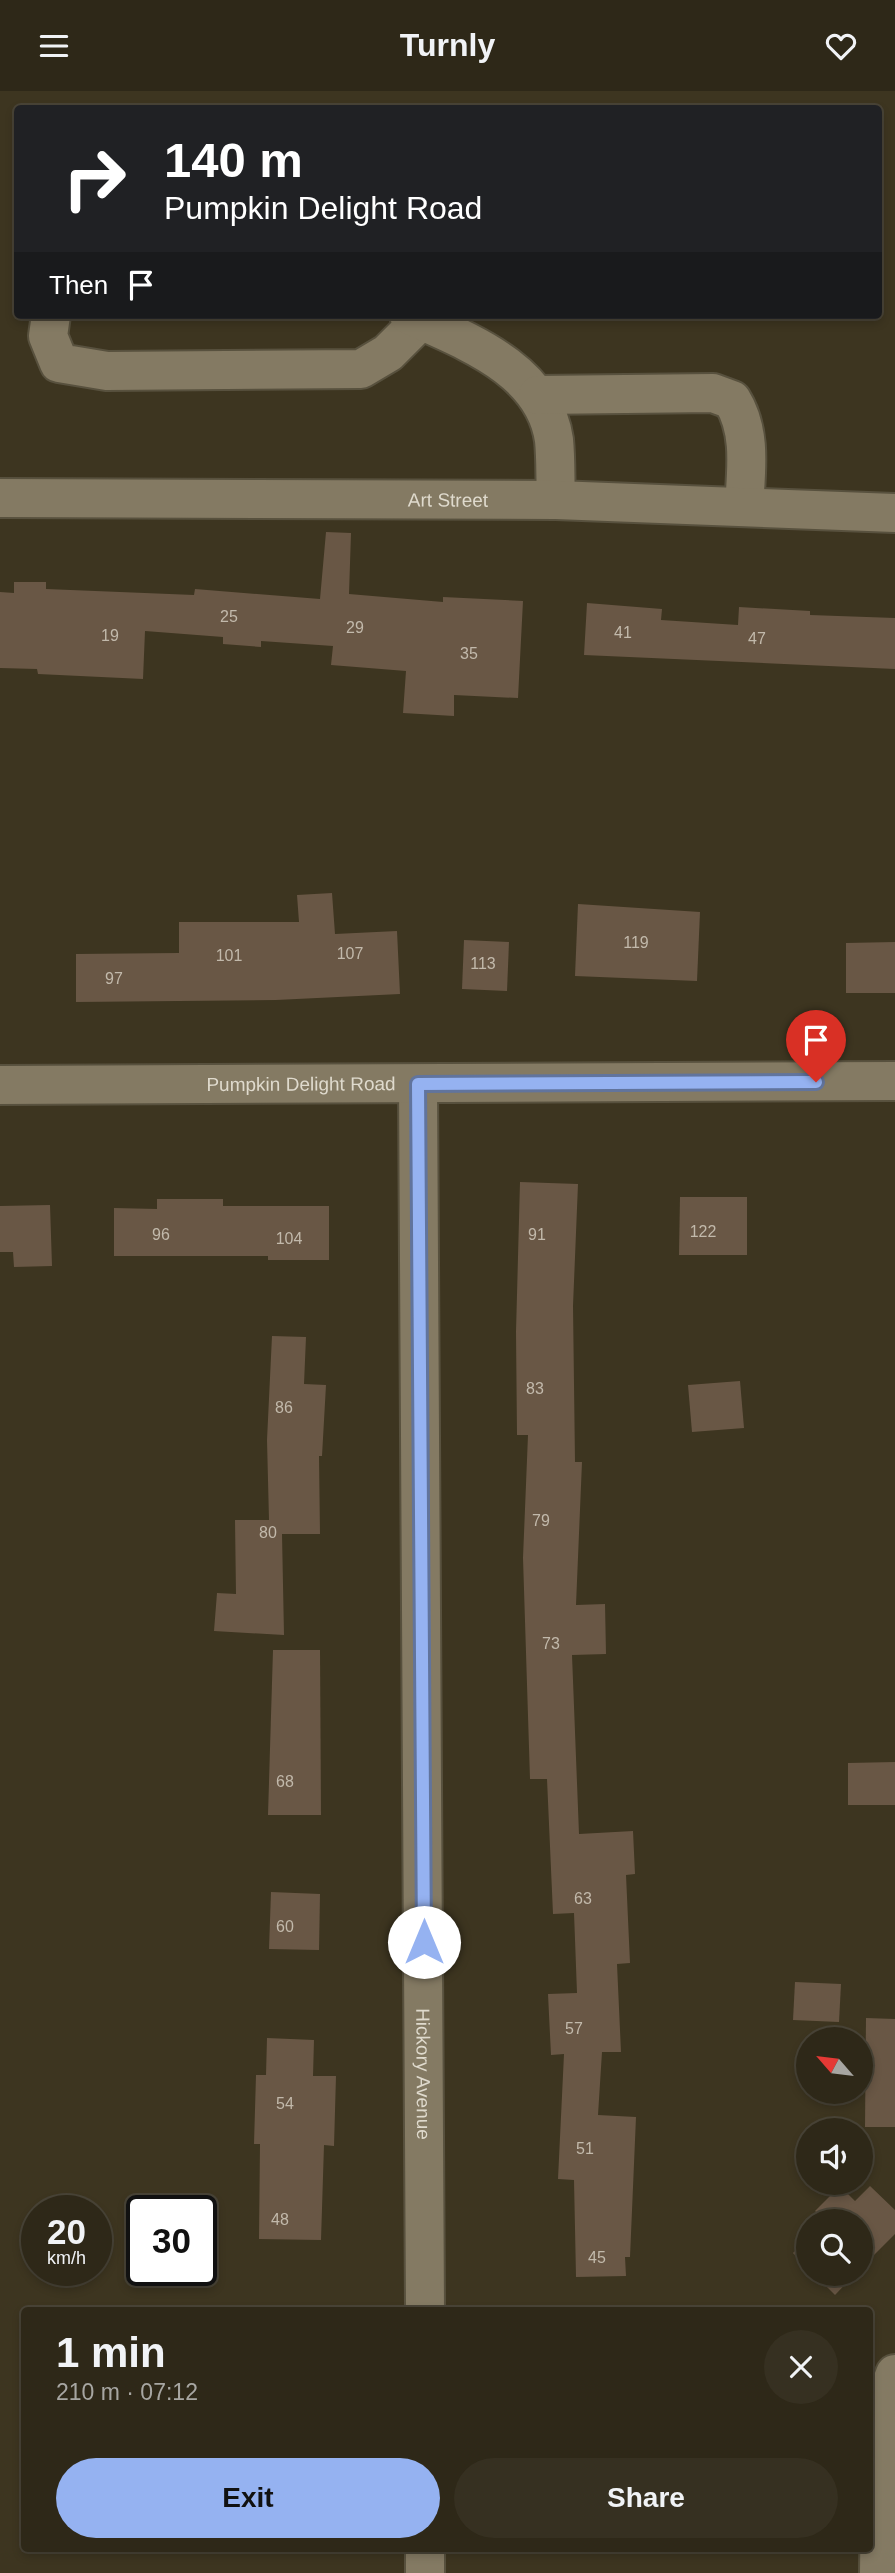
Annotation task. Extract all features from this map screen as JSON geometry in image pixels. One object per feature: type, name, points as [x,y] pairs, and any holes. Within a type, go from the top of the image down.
[{"type":"street","points":[[50,319],[48,336],[59,363],[107,371],[360,369],[388,353],[414,319]]},
{"type":"street","points":[[417,319],[505,364],[538,395],[554,438],[556,500]]},
{"type":"street","points":[[538,395],[713,393],[732,400],[742,417],[747,460],[744,507]]},
{"type":"street","name":"Art Street","points":[[0,498],[556,500],[895,513]]},
{"type":"street","name":"Pumpkin Delight Road","points":[[0,1085],[895,1081]]},
{"type":"street","name":"Hickory Avenue","points":[[418,1084],[425,2307]]},
{"type":"street","points":[[879,2573],[881,2410],[895,2374]]},
{"type":"street","points":[[425,2552],[425,2573]]},
{"type":"building","points":[[326,532],[351,533],[349,594],[443,602],[443,597],[523,601],[518,698],[454,695],[454,716],[403,713],[406,671],[331,665],[333,646],[261,641],[261,647],[223,644],[223,637],[145,631],[143,679],[38,674],[37,669],[0,668],[0,592],[14,593],[14,582],[46,582],[46,589],[194,595],[195,589],[320,599]]},
{"type":"building","points":[[587,603],[662,609],[661,620],[738,625],[739,607],[810,611],[810,615],[895,618],[895,669],[584,655]]},
{"type":"building","points":[[332,893],[335,934],[397,931],[400,994],[276,1000],[76,1002],[76,954],[179,953],[179,922],[299,922],[297,895]]},
{"type":"building","points":[[578,904],[700,912],[697,981],[575,976]]},
{"type":"building","points":[[464,940],[509,942],[507,991],[462,989]]},
{"type":"building","points":[[895,942],[895,993],[846,993],[846,943]]},
{"type":"building","points":[[520,1182],[578,1184],[573,1306],[575,1462],[582,1462],[576,1605],[605,1604],[606,1654],[572,1655],[579,1834],[633,1831],[635,1874],[626,1875],[630,1963],[617,1964],[621,2052],[602,2052],[598,2115],[636,2117],[630,2257],[625,2257],[626,2276],[576,2277],[574,2180],[558,2179],[564,2054],[551,2055],[548,1994],[577,1993],[574,1913],[553,1914],[547,1779],[530,1779],[523,1558],[528,1435],[517,1435],[516,1332]]},
{"type":"building","points":[[680,1197],[747,1197],[747,1255],[679,1255]]},
{"type":"building","points":[[157,1199],[223,1199],[223,1206],[329,1206],[329,1260],[268,1260],[268,1256],[114,1256],[114,1208],[157,1209]]},
{"type":"building","points":[[50,1205],[52,1266],[14,1267],[13,1252],[0,1252],[0,1206]]},
{"type":"building","points":[[272,1336],[306,1337],[304,1384],[326,1385],[322,1456],[319,1456],[320,1534],[282,1534],[284,1635],[214,1631],[217,1593],[236,1594],[235,1520],[269,1520],[267,1440]]},
{"type":"building","points":[[740,1381],[744,1428],[692,1432],[688,1385]]},
{"type":"building","points":[[273,1650],[320,1650],[321,1815],[268,1815]]},
{"type":"building","points":[[895,1762],[895,1805],[848,1805],[848,1763]]},
{"type":"building","points":[[271,1892],[320,1894],[319,1950],[269,1949]]},
{"type":"building","points":[[795,1982],[841,1984],[839,2022],[793,2020]]},
{"type":"building","points":[[866,2018],[895,2019],[895,2127],[873,2127],[873,2118],[865,2118],[865,2104],[873,2104],[873,2027],[866,2027]]},
{"type":"building","points":[[267,2038],[314,2040],[313,2076],[336,2076],[334,2146],[324,2145],[321,2240],[259,2239],[260,2144],[254,2144],[256,2075],[266,2075]]},
{"type":"building","points":[[873,2189],[895,2210],[895,2234],[873,2256],[873,2209],[817,2209],[831,2195],[849,2195],[855,2201],[861,2195],[873,2195]]},
{"type":"building","points":[[826,2286],[844,2286],[835,2295]]},
{"type":"route","points":[[424,1942],[418,1084],[816,1082]]}]
